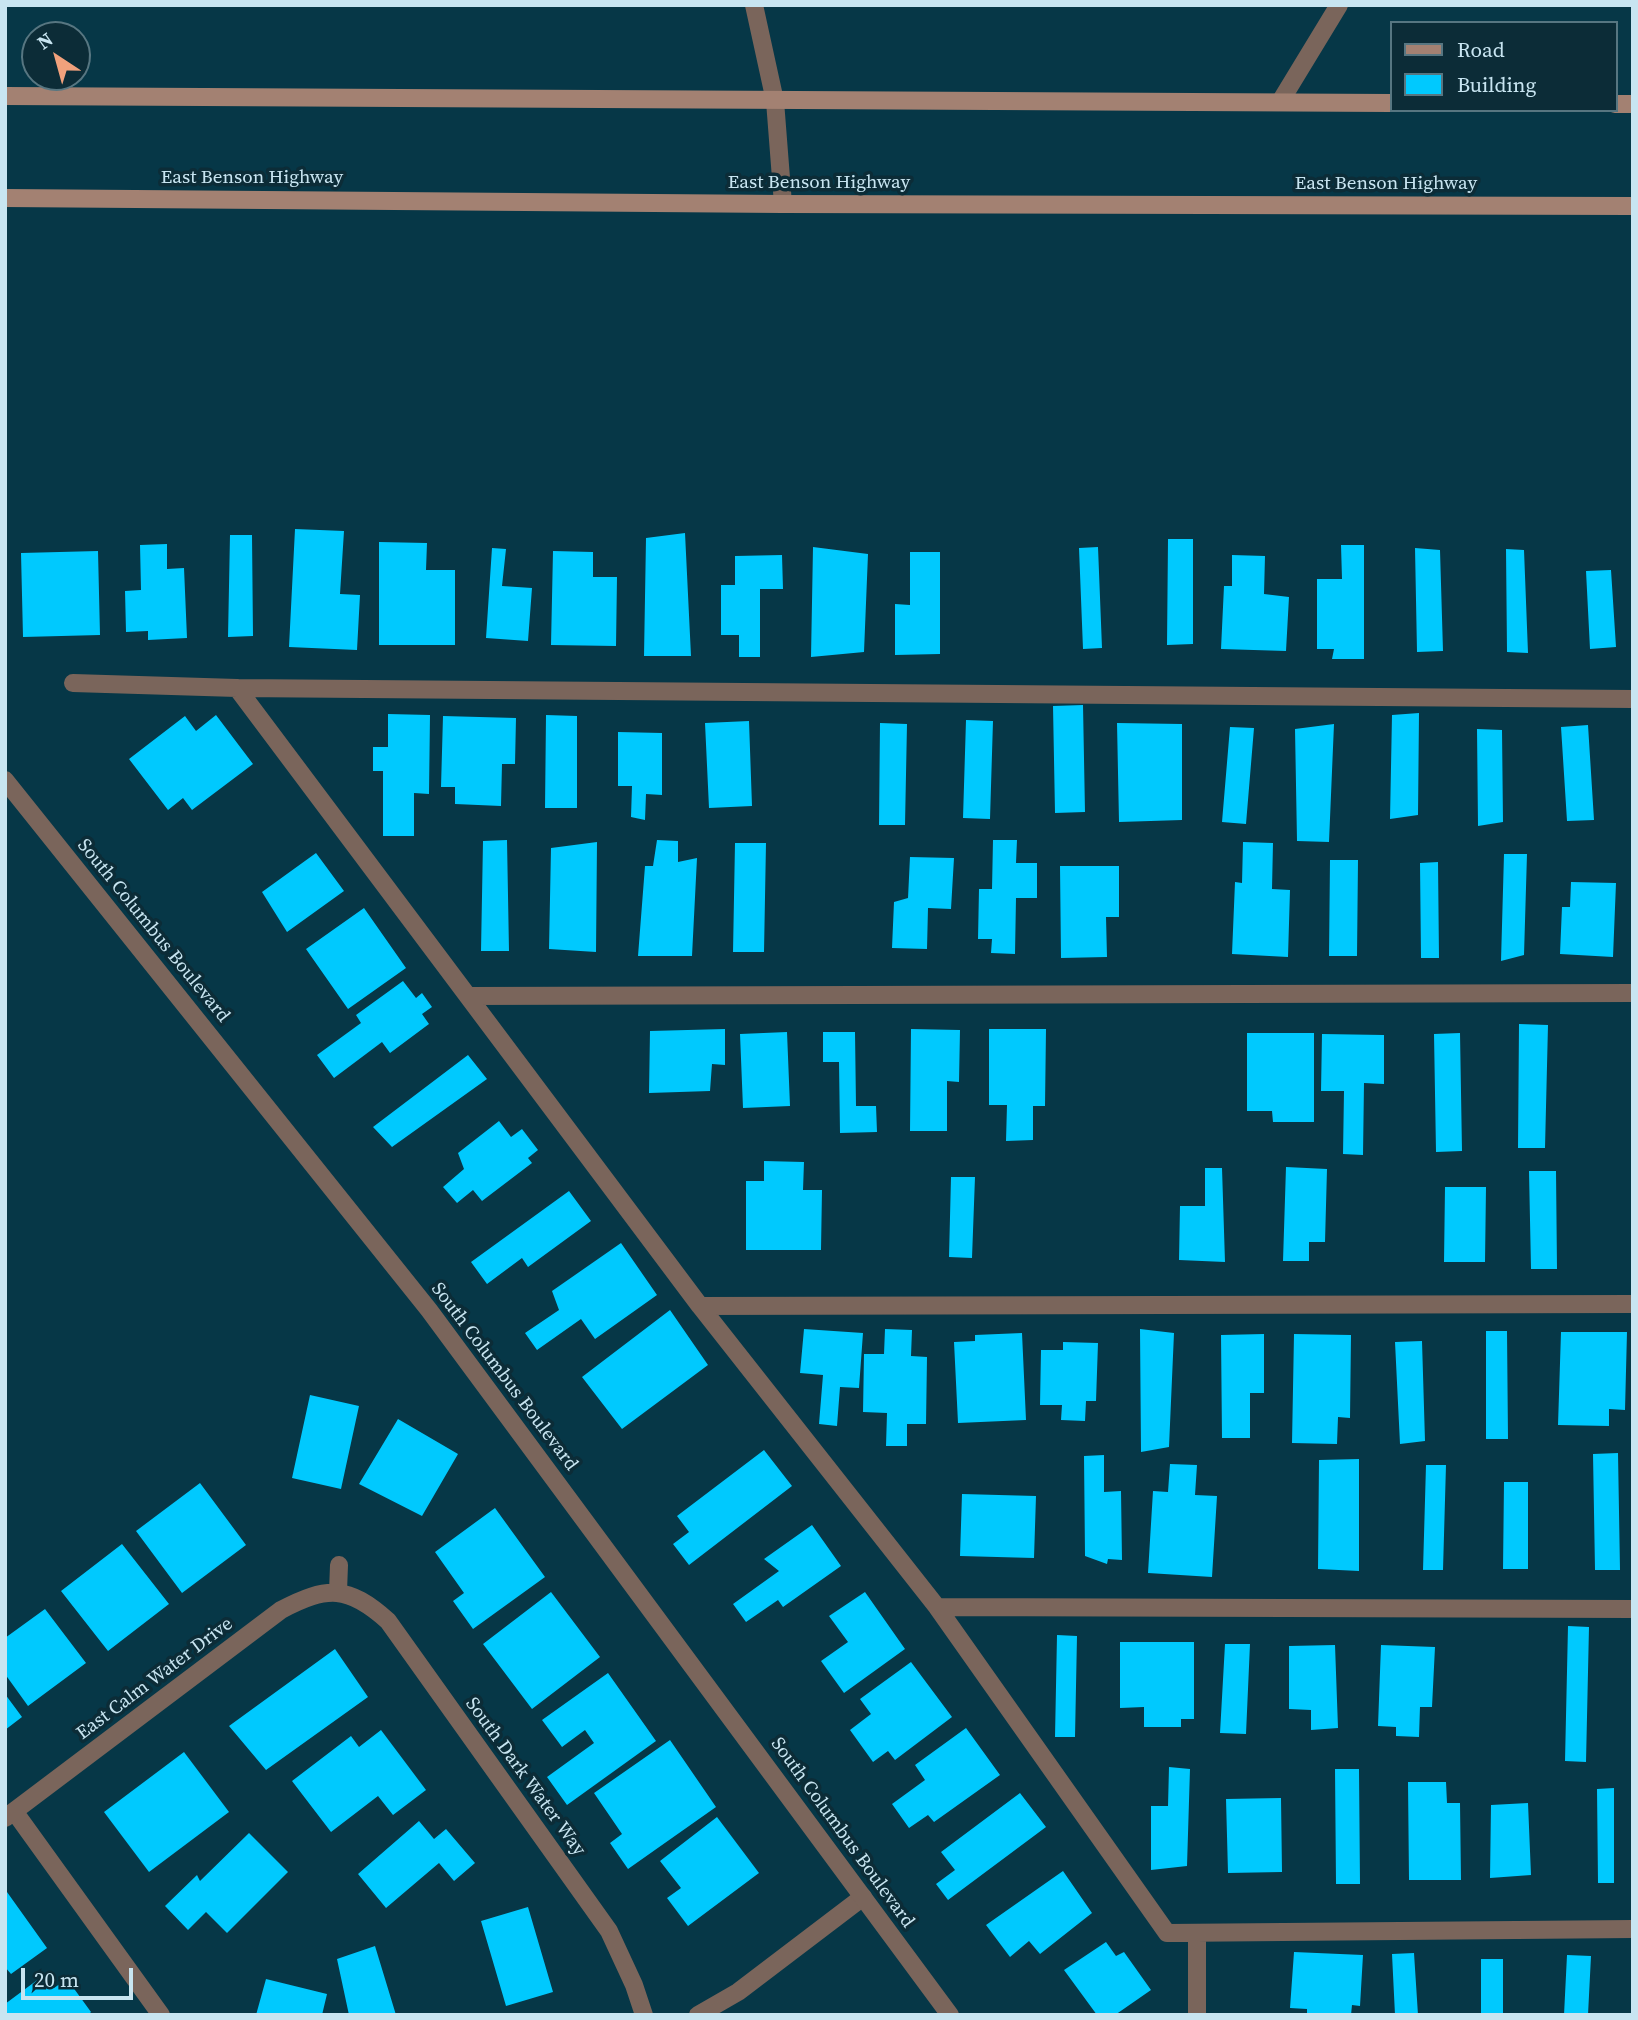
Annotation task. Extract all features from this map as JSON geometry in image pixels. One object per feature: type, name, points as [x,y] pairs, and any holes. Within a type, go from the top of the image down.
[{"type":"main road","points":[[5,96],[1390,103]]},
{"type":"main road","name":"East Benson Highway","points":[[5,198],[783,204],[1633,206]]},
{"type":"street","points":[[754,5],[775,101],[783,204]]},
{"type":"street","points":[[1280,102],[1339,5]]},
{"type":"street","points":[[73,683],[237,688],[1633,699]]},
{"type":"street","points":[[237,688],[700,1306],[937,1607],[1167,1933],[1633,1929]]},
{"type":"street","name":"South Columbus Boulevard","points":[[5,780],[429,1310],[950,2015]]},
{"type":"street","points":[[469,996],[1633,993]]},
{"type":"street","points":[[700,1306],[1633,1304]]},
{"type":"street","points":[[338,1592],[340,1565]]},
{"type":"street","name":"East Calm Water Drive","points":[[10,1814],[281,1610],[310,1595],[338,1592]]},
{"type":"street","name":"South Dark Water Way","points":[[338,1592],[372,1606],[388,1621],[609,1931],[634,1985],[644,2015]]},
{"type":"street","points":[[937,1607],[1633,1609]]},
{"type":"street","points":[[10,1814],[160,2015]]},
{"type":"street","points":[[698,2015],[738,1992],[863,1897]]},
{"type":"street","points":[[1197,1933],[1197,2015]]},
{"type":"building","points":[[295,529],[344,531],[340,594],[360,595],[357,650],[289,647]]},
{"type":"building","points":[[685,533],[691,656],[644,656],[646,538]]},
{"type":"building","points":[[230,535],[252,535],[253,636],[228,637]]},
{"type":"building","points":[[1168,539],[1193,539],[1193,644],[1167,645]]},
{"type":"building","points":[[379,542],[427,543],[426,570],[455,570],[455,645],[379,645]]},
{"type":"building","points":[[167,544],[167,569],[184,568],[187,638],[148,640],[148,631],[126,632],[125,591],[141,590],[140,545]]},
{"type":"building","points":[[1341,545],[1364,545],[1364,659],[1332,659],[1334,649],[1317,649],[1317,579],[1342,579]]},
{"type":"building","points":[[813,547],[868,554],[864,652],[811,657]]},
{"type":"building","points":[[1098,547],[1102,648],[1083,649],[1079,548]]},
{"type":"building","points":[[492,548],[506,549],[502,586],[532,588],[528,641],[486,638]]},
{"type":"building","points":[[1415,548],[1440,550],[1443,651],[1417,652]]},
{"type":"building","points":[[1506,549],[1524,550],[1528,653],[1507,652]]},
{"type":"building","points":[[98,551],[100,635],[23,637],[21,553]]},
{"type":"building","points":[[553,551],[593,552],[593,577],[617,577],[616,646],[551,645]]},
{"type":"building","points":[[910,552],[940,552],[940,654],[895,655],[895,604],[910,605]]},
{"type":"building","points":[[782,555],[783,589],[760,589],[760,657],[739,657],[739,635],[721,635],[721,585],[735,585],[735,556]]},
{"type":"building","points":[[1232,555],[1265,556],[1264,594],[1289,597],[1286,651],[1221,649],[1224,586],[1232,586]]},
{"type":"building","points":[[1611,570],[1616,647],[1590,649],[1586,571]]},
{"type":"building","points":[[1083,705],[1085,812],[1055,813],[1053,706]]},
{"type":"building","points":[[1419,713],[1418,815],[1390,819],[1392,715]]},
{"type":"building","points":[[388,714],[430,715],[429,794],[414,793],[414,836],[383,836],[383,771],[373,771],[373,747],[388,747]]},
{"type":"building","points":[[216,715],[253,764],[192,810],[183,798],[168,810],[129,759],[185,716],[196,731]]},
{"type":"building","points":[[546,715],[577,716],[577,808],[545,808]]},
{"type":"building","points":[[443,716],[516,718],[515,764],[502,764],[501,806],[455,804],[455,787],[441,787]]},
{"type":"building","points":[[966,720],[993,721],[990,819],[963,818]]},
{"type":"building","points":[[749,721],[752,806],[709,808],[705,723]]},
{"type":"building","points":[[880,723],[907,724],[905,825],[879,825]]},
{"type":"building","points":[[1117,723],[1182,724],[1182,820],[1119,822]]},
{"type":"building","points":[[1334,724],[1329,842],[1297,841],[1295,729]]},
{"type":"building","points":[[1588,725],[1594,820],[1567,821],[1561,727]]},
{"type":"building","points":[[1230,727],[1254,728],[1246,824],[1222,822]]},
{"type":"building","points":[[1477,729],[1502,730],[1503,822],[1478,826]]},
{"type":"building","points":[[618,732],[662,733],[662,795],[646,794],[645,820],[631,817],[632,786],[618,786]]},
{"type":"building","points":[[507,840],[509,951],[481,951],[483,841]]},
{"type":"building","points":[[657,840],[678,841],[678,862],[697,858],[692,956],[638,956],[645,866],[653,866]]},
{"type":"building","points":[[993,840],[1017,840],[1016,863],[1037,863],[1037,898],[1016,898],[1015,954],[991,953],[992,939],[978,939],[979,889],[992,889]]},
{"type":"building","points":[[597,842],[596,952],[549,949],[551,848]]},
{"type":"building","points":[[1243,842],[1273,843],[1272,889],[1290,890],[1288,957],[1232,954],[1235,882],[1242,883]]},
{"type":"building","points":[[735,843],[766,843],[764,952],[733,952]]},
{"type":"building","points":[[316,853],[344,891],[287,932],[262,892]]},
{"type":"building","points":[[1504,854],[1527,854],[1524,955],[1501,961]]},
{"type":"building","points":[[910,857],[954,858],[951,909],[928,908],[927,949],[892,948],[894,902],[908,898]]},
{"type":"building","points":[[1330,860],[1358,860],[1357,956],[1329,956]]},
{"type":"building","points":[[1438,862],[1439,958],[1421,958],[1420,863]]},
{"type":"building","points":[[1060,866],[1119,866],[1119,917],[1106,917],[1107,957],[1061,958]]},
{"type":"building","points":[[1571,882],[1616,883],[1613,957],[1560,954],[1562,907],[1570,907]]},
{"type":"building","points":[[364,908],[406,968],[348,1009],[306,949]]},
{"type":"building","points":[[403,981],[416,998],[422,993],[432,1007],[422,1014],[429,1024],[390,1053],[382,1042],[334,1078],[317,1055],[361,1023],[356,1015]]},
{"type":"building","points":[[1519,1024],[1548,1025],[1545,1148],[1518,1148]]},
{"type":"building","points":[[725,1029],[725,1065],[712,1064],[710,1091],[649,1093],[650,1031]]},
{"type":"building","points":[[911,1029],[960,1030],[959,1082],[947,1081],[947,1131],[910,1131]]},
{"type":"building","points":[[989,1029],[1046,1029],[1045,1106],[1033,1106],[1033,1140],[1006,1141],[1007,1105],[989,1105]]},
{"type":"building","points":[[787,1032],[790,1106],[743,1108],[740,1034]]},
{"type":"building","points":[[823,1032],[855,1032],[856,1106],[876,1106],[877,1132],[840,1133],[839,1062],[823,1062]]},
{"type":"building","points":[[1247,1033],[1314,1033],[1314,1122],[1273,1122],[1272,1111],[1247,1111]]},
{"type":"building","points":[[1460,1033],[1462,1151],[1436,1152],[1434,1034]]},
{"type":"building","points":[[1322,1034],[1384,1035],[1384,1084],[1364,1083],[1363,1155],[1343,1154],[1344,1091],[1321,1091]]},
{"type":"building","points":[[468,1055],[487,1079],[392,1147],[373,1127]]},
{"type":"building","points":[[499,1121],[511,1137],[522,1129],[538,1150],[528,1158],[532,1163],[482,1201],[473,1190],[457,1203],[443,1187],[464,1169],[458,1153]]},
{"type":"building","points":[[764,1161],[804,1162],[803,1190],[822,1190],[821,1250],[746,1250],[746,1181],[764,1181]]},
{"type":"building","points":[[1286,1167],[1327,1169],[1325,1242],[1309,1242],[1309,1261],[1283,1261]]},
{"type":"building","points":[[1205,1168],[1222,1168],[1225,1262],[1179,1260],[1180,1206],[1205,1206]]},
{"type":"building","points":[[1529,1171],[1556,1171],[1557,1269],[1531,1269]]},
{"type":"building","points":[[951,1177],[975,1177],[972,1258],[949,1257]]},
{"type":"building","points":[[1445,1187],[1486,1187],[1485,1262],[1444,1262]]},
{"type":"building","points":[[569,1191],[591,1221],[528,1267],[522,1258],[487,1284],[471,1262]]},
{"type":"building","points":[[621,1243],[657,1295],[595,1339],[581,1319],[537,1350],[525,1333],[559,1310],[552,1291]]},
{"type":"building","points":[[670,1310],[708,1365],[622,1429],[582,1377]]},
{"type":"building","points":[[804,1329],[863,1333],[859,1388],[840,1387],[837,1426],[819,1424],[823,1375],[800,1373]]},
{"type":"building","points":[[885,1329],[912,1330],[911,1356],[927,1357],[926,1424],[907,1424],[907,1446],[886,1446],[887,1413],[863,1412],[864,1354],[884,1354]]},
{"type":"building","points":[[1140,1329],[1174,1333],[1169,1447],[1141,1452]]},
{"type":"building","points":[[1486,1331],[1507,1331],[1508,1439],[1486,1439]]},
{"type":"building","points":[[1561,1332],[1627,1332],[1625,1410],[1609,1409],[1609,1426],[1558,1425]]},
{"type":"building","points":[[1022,1333],[1026,1420],[958,1423],[954,1342],[975,1341],[975,1335]]},
{"type":"building","points":[[1264,1334],[1264,1393],[1250,1393],[1250,1438],[1222,1438],[1221,1335]]},
{"type":"building","points":[[1294,1334],[1351,1335],[1350,1418],[1338,1417],[1337,1444],[1292,1443]]},
{"type":"building","points":[[1422,1341],[1425,1441],[1400,1444],[1395,1342]]},
{"type":"building","points":[[1063,1342],[1098,1343],[1096,1401],[1086,1401],[1085,1421],[1061,1420],[1062,1405],[1040,1405],[1041,1350],[1063,1350]]},
{"type":"building","points":[[310,1395],[359,1406],[341,1489],[292,1478]]},
{"type":"building","points":[[398,1419],[458,1454],[422,1516],[359,1484]]},
{"type":"building","points":[[764,1450],[792,1486],[689,1565],[673,1544],[689,1532],[677,1516]]},
{"type":"building","points":[[1618,1453],[1620,1570],[1595,1570],[1593,1454]]},
{"type":"building","points":[[1104,1455],[1104,1492],[1121,1491],[1122,1560],[1108,1559],[1107,1564],[1085,1556],[1084,1456]]},
{"type":"building","points":[[1359,1459],[1359,1571],[1318,1569],[1319,1460]]},
{"type":"building","points":[[1170,1464],[1197,1465],[1195,1495],[1217,1496],[1212,1577],[1148,1573],[1153,1491],[1168,1492]]},
{"type":"building","points":[[1426,1465],[1446,1465],[1443,1570],[1423,1570]]},
{"type":"building","points":[[1504,1482],[1528,1482],[1528,1569],[1503,1569]]},
{"type":"building","points":[[200,1483],[246,1545],[182,1593],[136,1531]]},
{"type":"building","points":[[962,1494],[1036,1496],[1034,1558],[960,1556]]},
{"type":"building","points":[[495,1508],[545,1577],[473,1629],[453,1601],[464,1593],[435,1552]]},
{"type":"building","points":[[812,1525],[841,1566],[783,1607],[778,1600],[746,1622],[733,1604],[779,1571],[764,1559]]},
{"type":"building","points":[[122,1544],[169,1604],[108,1651],[61,1591]]},
{"type":"building","points":[[551,1592],[600,1657],[532,1709],[483,1644]]},
{"type":"building","points":[[865,1592],[905,1649],[844,1693],[821,1661],[848,1642],[829,1616]]},
{"type":"building","points":[[45,1609],[86,1663],[28,1706],[5,1674],[5,1638]]},
{"type":"building","points":[[1568,1626],[1589,1627],[1586,1762],[1565,1761]]},
{"type":"building","points":[[1057,1635],[1077,1636],[1075,1737],[1055,1737]]},
{"type":"building","points":[[1120,1642],[1194,1642],[1194,1719],[1181,1719],[1181,1727],[1144,1727],[1144,1707],[1120,1708]]},
{"type":"building","points":[[1225,1644],[1250,1644],[1246,1734],[1220,1733]]},
{"type":"building","points":[[1335,1645],[1338,1728],[1311,1730],[1311,1710],[1289,1709],[1289,1646]]},
{"type":"building","points":[[1381,1645],[1435,1647],[1432,1707],[1420,1707],[1419,1737],[1396,1736],[1396,1727],[1378,1726]]},
{"type":"building","points":[[335,1649],[368,1697],[266,1770],[229,1726]]},
{"type":"building","points":[[911,1662],[952,1717],[895,1760],[888,1751],[873,1762],[850,1730],[871,1714],[860,1699]]},
{"type":"building","points":[[608,1673],[656,1741],[567,1805],[547,1777],[594,1743],[585,1730],[562,1747],[542,1720]]},
{"type":"building","points":[[5,1694],[22,1717],[5,1730]]},
{"type":"building","points":[[966,1728],[1000,1775],[934,1822],[928,1815],[909,1828],[892,1804],[925,1780],[915,1765]]},
{"type":"building","points":[[381,1730],[426,1790],[393,1815],[378,1796],[331,1832],[292,1781],[351,1736],[359,1747]]},
{"type":"building","points":[[670,1740],[716,1807],[628,1869],[610,1843],[622,1834],[594,1793]]},
{"type":"building","points":[[184,1752],[229,1812],[149,1872],[104,1812]]},
{"type":"building","points":[[1169,1767],[1190,1769],[1187,1866],[1151,1870],[1151,1806],[1168,1806]]},
{"type":"building","points":[[1335,1769],[1359,1769],[1360,1884],[1336,1884]]},
{"type":"building","points":[[1408,1782],[1446,1782],[1447,1803],[1460,1803],[1461,1880],[1409,1880]]},
{"type":"building","points":[[1614,1788],[1614,1883],[1598,1883],[1597,1789]]},
{"type":"building","points":[[1020,1793],[1046,1827],[948,1900],[936,1884],[955,1870],[941,1852]]},
{"type":"building","points":[[1281,1798],[1282,1872],[1228,1873],[1226,1799]]},
{"type":"building","points":[[1528,1803],[1531,1875],[1490,1878],[1491,1805]]},
{"type":"building","points":[[717,1817],[759,1873],[688,1926],[667,1898],[681,1888],[660,1861]]},
{"type":"building","points":[[419,1821],[434,1839],[446,1829],[475,1863],[454,1881],[439,1863],[386,1908],[358,1874]]},
{"type":"building","points":[[249,1833],[288,1872],[227,1933],[206,1912],[188,1930],[165,1906],[197,1875],[200,1881]]},
{"type":"building","points":[[1063,1871],[1092,1913],[1040,1954],[1029,1941],[1010,1957],[986,1925]]},
{"type":"building","points":[[7,1892],[47,1948],[11,1974],[5,1967]]},
{"type":"building","points":[[528,1907],[553,1992],[506,2006],[481,1921]]},
{"type":"building","points":[[1106,1942],[1116,1956],[1124,1952],[1151,1990],[1115,2015],[1097,2015],[1064,1970]]},
{"type":"building","points":[[375,1946],[396,2015],[349,2015],[337,1959]]},
{"type":"building","points":[[1294,1952],[1363,1955],[1360,2006],[1352,2005],[1351,2015],[1307,2015],[1307,2009],[1290,2008]]},
{"type":"building","points":[[1414,1953],[1418,2015],[1395,2015],[1392,1954]]},
{"type":"building","points":[[1567,1955],[1591,1956],[1588,2015],[1564,2015]]},
{"type":"building","points":[[1481,1959],[1503,1959],[1503,2015],[1481,2015]]},
{"type":"building","points":[[44,1975],[54,1988],[67,1979],[91,2012],[88,2015],[5,2015],[5,2004]]},
{"type":"building","points":[[266,1979],[327,1994],[322,2015],[256,2015]]}]
